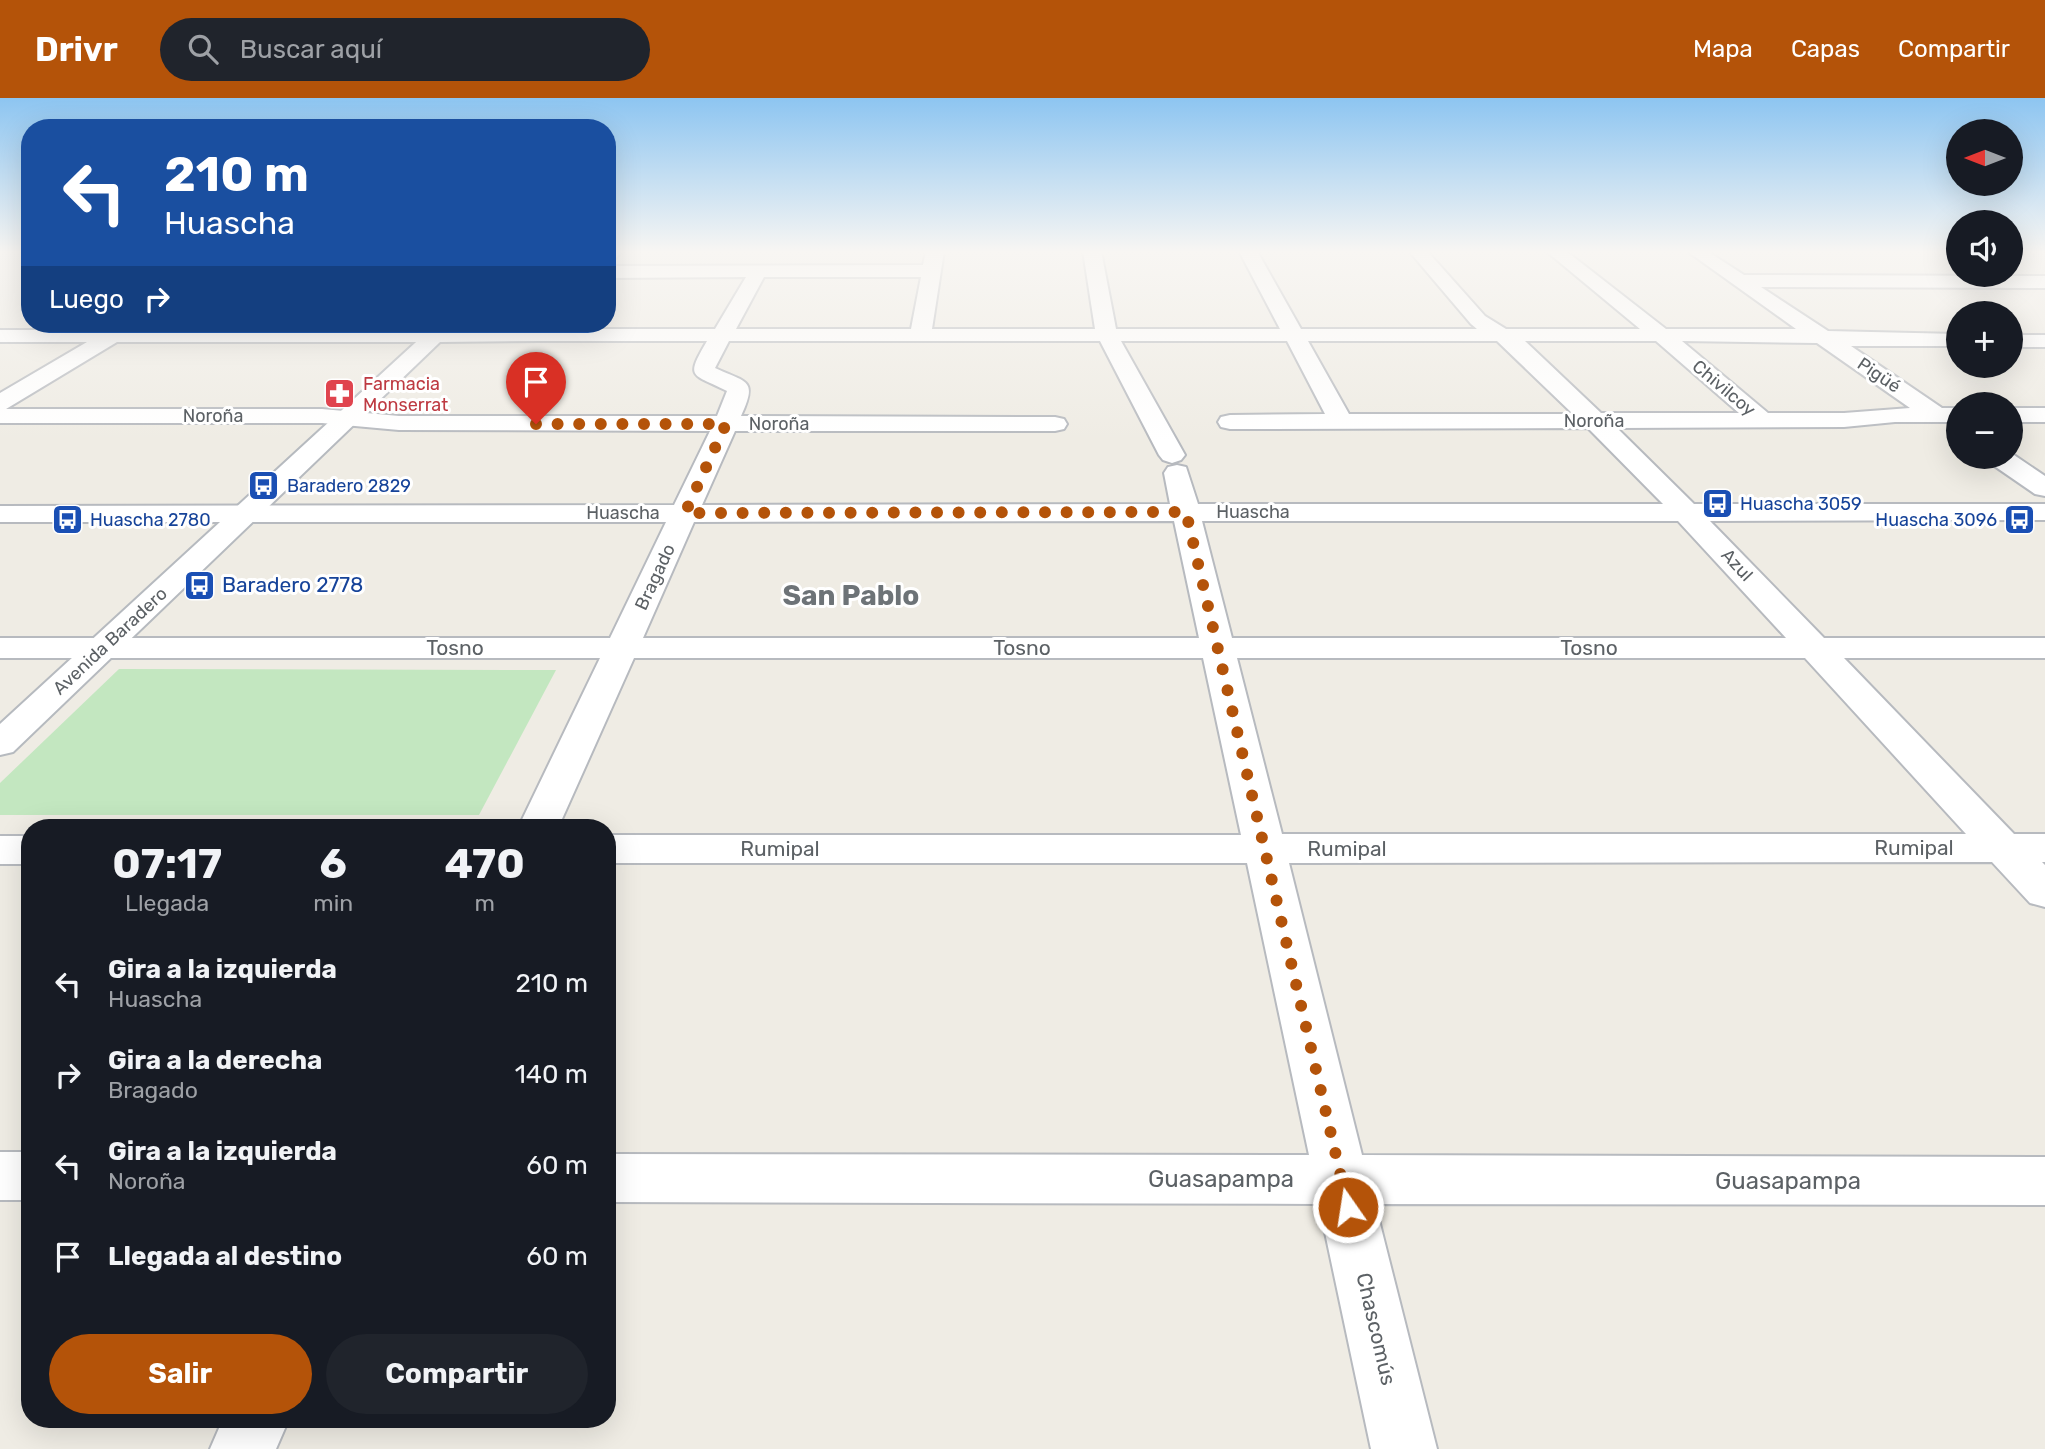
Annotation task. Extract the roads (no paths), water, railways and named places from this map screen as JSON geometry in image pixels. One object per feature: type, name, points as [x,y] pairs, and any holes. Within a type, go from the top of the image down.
[{"type":"street","name":"Bragado","points":[[542,819],[739,395],[738,388],[704,371],[733,314]]},
{"type":"street","points":[[920,335],[924,314]]},
{"type":"street","name":"Chascomús","points":[[1103,314],[1107,335],[1178,480],[1404,1449]]},
{"type":"street","points":[[1282,314],[1341,421]]},
{"type":"street","name":"Azul","points":[[1473,314],[1503,335],[1687,512],[2045,892]]},
{"type":"street","name":"Chivilcoy","points":[[1635,314],[1762,420]]},
{"type":"street","name":"Pigüé","points":[[1789,314],[1946,413]]},
{"type":"street","points":[[616,332],[720,335],[1661,335],[1946,340]]},
{"type":"street","points":[[56,336],[61,333]]},
{"type":"street","points":[[189,336],[194,333]]},
{"type":"street","points":[[0,336],[189,336],[266,333]]},
{"type":"street","points":[[388,333],[434,336],[489,333]]},
{"type":"street","points":[[0,403],[113,336]]},
{"type":"street","name":"Avenida Baradero","points":[[0,744],[434,336]]},
{"type":"street","points":[[2023,341],[2045,341]]},
{"type":"street","name":"Noroña","points":[[1230,422],[1844,420],[1946,414]]},
{"type":"street","points":[[2023,415],[2045,415]]},
{"type":"street","name":"Noroña","points":[[0,416],[348,416],[399,423],[1055,424]]},
{"type":"street","points":[[2017,469],[2045,488]]},
{"type":"street","name":"Huascha","points":[[0,514],[685,513],[1178,480],[1687,512],[2045,512]]},
{"type":"street","name":"Tosno","points":[[0,648],[2045,648]]},
{"type":"street","name":"Rumipal","points":[[616,849],[2045,848]]},
{"type":"street","points":[[0,850],[21,850]]},
{"type":"street","points":[[0,1176],[21,1177]]},
{"type":"street","name":"Guasapampa","points":[[616,1178],[2045,1181]]},
{"type":"street","points":[[243,1449],[253,1428]]},
{"type":"place","name":"Farmacia Monserrat","points":[[340,394]]},
{"type":"place","name":"Baradero 2829","points":[[264,486]]},
{"type":"place","name":"Huascha 3059","points":[[1717,504]]},
{"type":"place","name":"Huascha 2780","points":[[67,520]]},
{"type":"place","name":"Huascha 3096","points":[[2020,520]]},
{"type":"place","name":"Baradero 2778","points":[[199,585]]},
{"type":"district","name":"San Pablo","points":[[851,595]]}]
